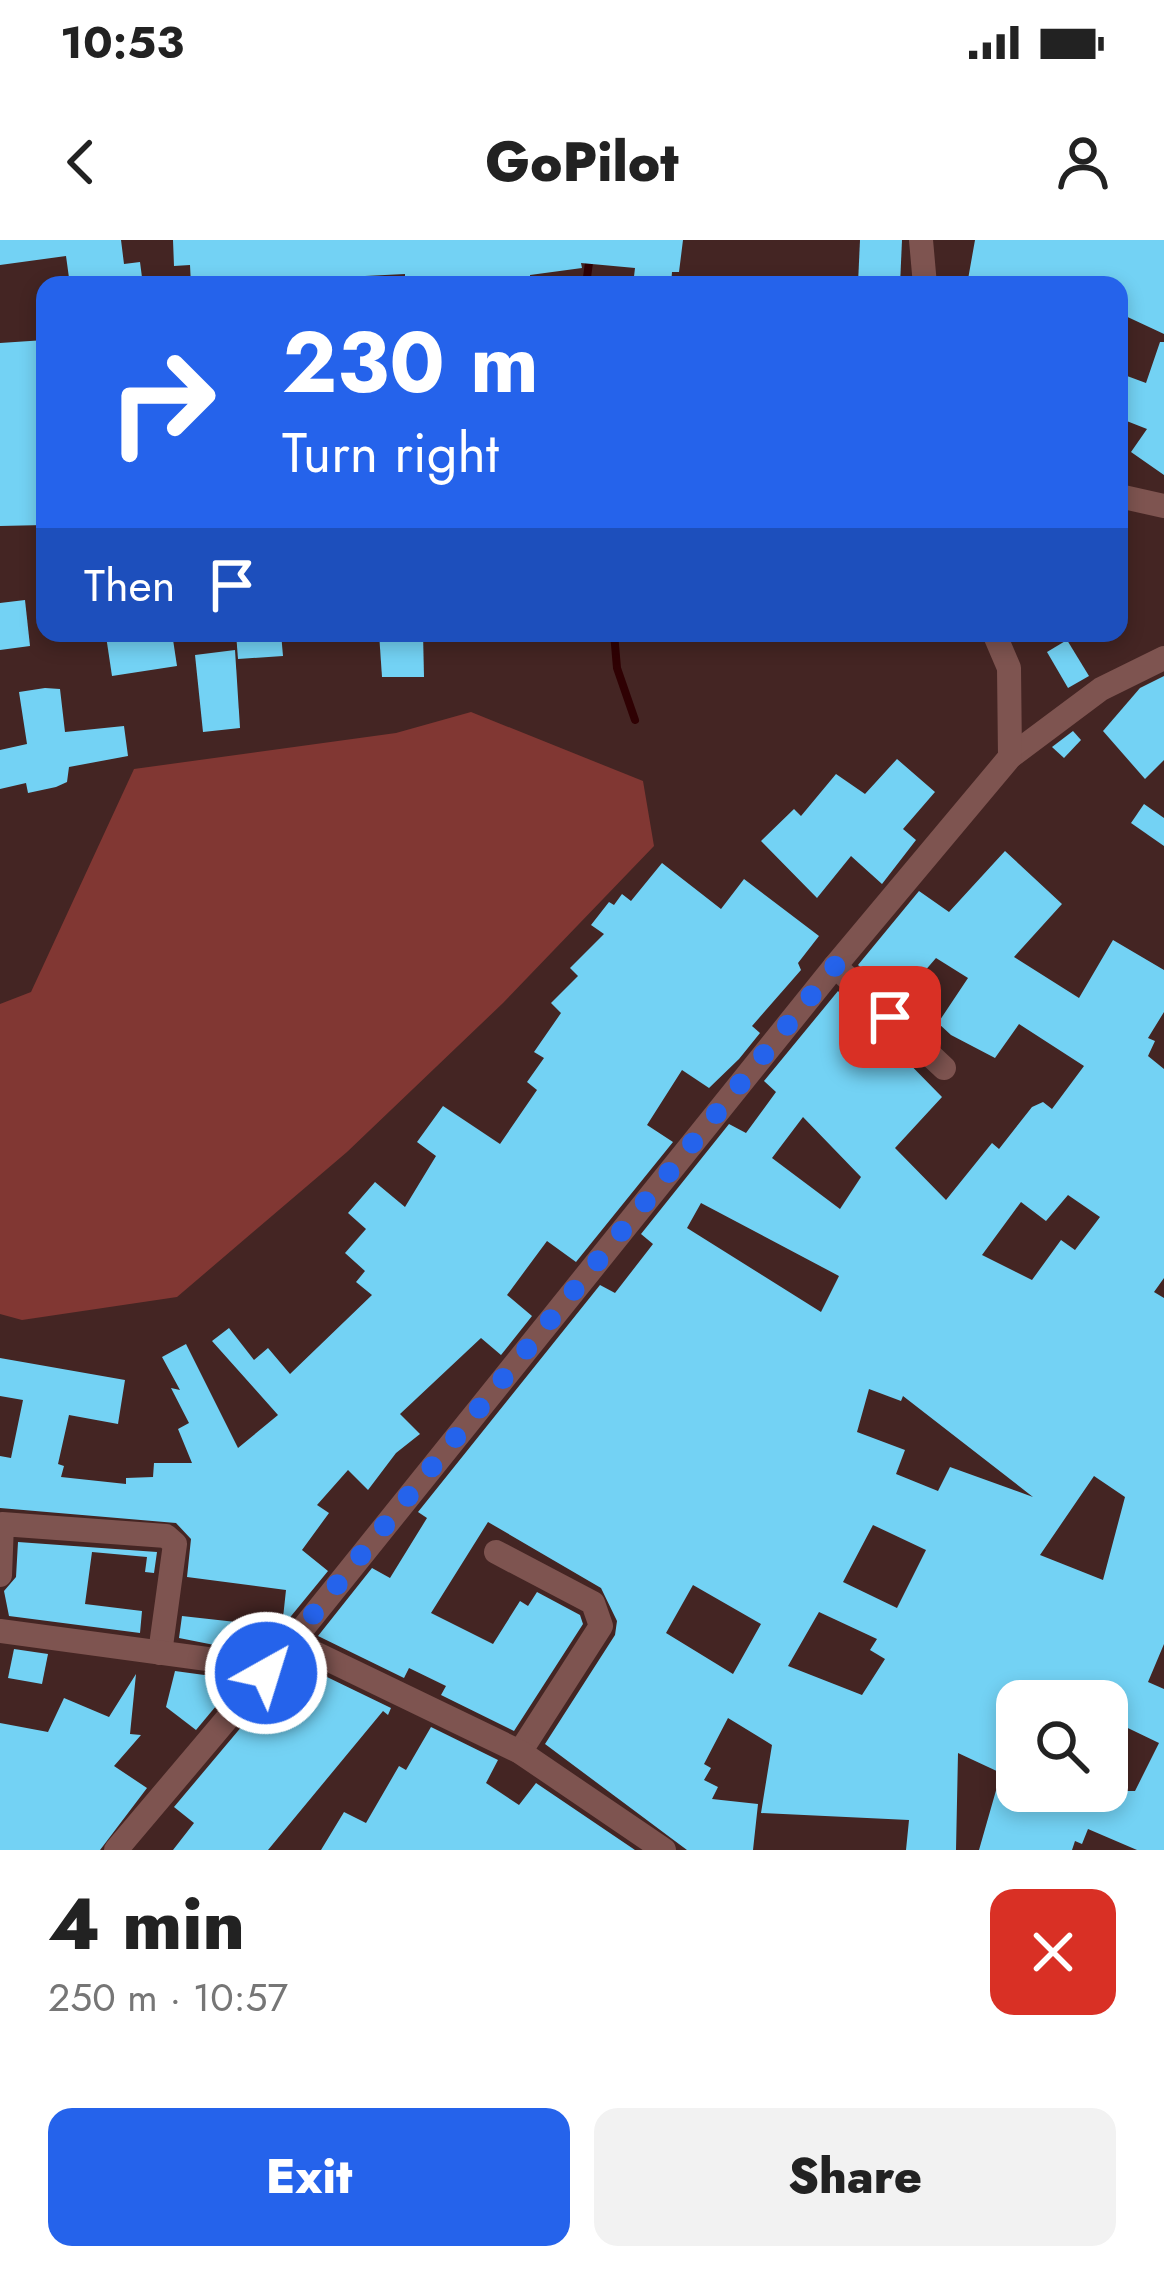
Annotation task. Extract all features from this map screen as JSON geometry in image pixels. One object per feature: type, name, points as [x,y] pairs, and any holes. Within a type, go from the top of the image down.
[{"type":"street","points":[[921,240],[924,276]]},
{"type":"street","points":[[1128,498],[1164,506]]},
{"type":"street","points":[[998,642],[1009,668],[1010,757]]},
{"type":"street","points":[[116,1850],[292,1642],[835,966],[1010,757],[1101,689],[1164,658]]},
{"type":"street","points":[[835,966],[944,1067]]},
{"type":"street","points":[[0,1576],[1,1523],[172,1540],[160,1653]]},
{"type":"street","points":[[496,1552],[593,1603],[600,1614],[601,1626],[520,1752]]},
{"type":"street","points":[[0,1631],[266,1673]]},
{"type":"street","points":[[292,1642],[520,1752],[664,1850]]},
{"type":"shaded area","points":[[471,712],[643,781],[654,846],[503,1003],[347,1152],[177,1297],[22,1320],[0,1314],[0,1004],[31,992],[134,769],[396,733]]},
{"type":"building","points":[[0,240],[121,240],[124,264],[140,262],[142,276],[69,276],[66,256],[0,265]]},
{"type":"building","points":[[173,240],[683,240],[679,272],[672,276],[634,276],[635,268],[581,263],[582,268],[530,276],[191,276],[190,265],[174,266]]},
{"type":"building","points":[[860,240],[902,240],[900,276],[858,276]]},
{"type":"building","points":[[975,240],[1164,240],[1164,334],[1128,317],[1128,276],[969,276]]},
{"type":"building","points":[[36,341],[36,525],[0,526],[0,343]]},
{"type":"building","points":[[1160,342],[1164,342],[1164,475],[1131,452],[1147,429],[1128,422],[1128,376],[1146,383]]},
{"type":"building","points":[[25,600],[30,646],[0,650],[0,603]]},
{"type":"building","points":[[107,642],[173,642],[177,666],[112,676]]},
{"type":"building","points":[[237,642],[282,642],[283,656],[238,659]]},
{"type":"building","points":[[380,642],[423,642],[424,677],[382,677]]},
{"type":"building","points":[[1068,642],[1089,676],[1068,688],[1047,652]]},
{"type":"building","points":[[235,650],[240,728],[203,732],[195,655]]},
{"type":"building","points":[[1164,676],[1164,760],[1145,779],[1103,731],[1140,688]]},
{"type":"building","points":[[60,689],[65,732],[124,726],[128,756],[69,767],[67,782],[56,787],[28,793],[26,783],[0,789],[0,750],[27,744],[19,692]]},
{"type":"building","points":[[1073,731],[1081,740],[1064,758],[1052,747]]},
{"type":"building","points":[[897,759],[935,792],[903,829],[916,840],[882,884],[851,856],[817,898],[761,841],[794,809],[801,816],[836,774],[865,794]]},
{"type":"building","points":[[1144,804],[1164,818],[1164,846],[1131,823]]},
{"type":"building","points":[[1005,851],[1062,904],[1014,957],[1079,998],[1113,940],[1164,970],[1164,1012],[1148,1038],[1155,1041],[1148,1056],[1164,1069],[1164,1278],[1154,1292],[1164,1298],[1164,1644],[1148,1682],[1164,1689],[1164,1850],[1137,1850],[1088,1829],[1082,1844],[1075,1841],[1072,1850],[979,1850],[996,1790],[996,1812],[1128,1812],[1128,1791],[1135,1791],[1159,1743],[1128,1728],[1128,1680],[996,1680],[996,1771],[958,1753],[956,1850],[906,1850],[909,1820],[761,1813],[772,1745],[728,1718],[704,1764],[711,1768],[704,1780],[718,1787],[712,1799],[758,1804],[753,1850],[687,1850],[545,1744],[615,1635],[617,1621],[601,1588],[488,1522],[431,1613],[493,1644],[520,1601],[528,1606],[537,1592],[580,1615],[583,1624],[514,1731],[441,1695],[446,1686],[409,1668],[404,1678],[318,1636],[372,1568],[390,1578],[427,1518],[418,1512],[600,1285],[615,1293],[653,1244],[641,1234],[729,1124],[746,1133],[776,1092],[764,1081],[838,991],[942,1097],[895,1148],[946,1200],[992,1143],[999,1149],[1032,1107],[1043,1102],[1052,1109],[1084,1066],[1019,1024],[995,1058],[951,1035],[938,1023],[968,978],[936,958],[898,1002],[858,965],[919,891],[949,912]],"holes":[[[803,1117],[861,1177],[840,1209],[772,1158]],[[1068,1195],[1100,1217],[1075,1250],[1061,1240],[1032,1280],[982,1255],[1021,1202],[1046,1221]],[[701,1203],[839,1276],[821,1312],[687,1228]],[[869,1389],[901,1401],[903,1396],[1033,1497],[950,1467],[938,1491],[896,1474],[905,1450],[857,1432]],[[1094,1476],[1125,1497],[1103,1580],[1040,1555]],[[873,1525],[926,1550],[897,1608],[843,1582]],[[693,1585],[761,1624],[733,1674],[666,1633]],[[819,1612],[877,1639],[870,1650],[885,1659],[862,1695],[788,1666]]]},
{"type":"building","points":[[662,863],[721,909],[744,879],[819,936],[798,963],[801,970],[752,1026],[760,1033],[739,1059],[709,1088],[682,1070],[647,1125],[673,1142],[576,1262],[547,1241],[507,1295],[532,1316],[501,1355],[481,1338],[400,1414],[420,1434],[396,1453],[368,1490],[348,1470],[317,1505],[329,1513],[302,1550],[328,1571],[260,1654],[179,1638],[182,1616],[282,1627],[286,1590],[187,1577],[191,1539],[176,1523],[0,1508],[0,1456],[11,1458],[23,1400],[0,1396],[0,1358],[125,1380],[118,1424],[69,1415],[58,1464],[64,1466],[61,1477],[126,1484],[126,1478],[153,1477],[154,1463],[192,1463],[178,1429],[189,1423],[171,1388],[180,1390],[162,1357],[186,1344],[238,1448],[278,1415],[212,1341],[229,1328],[254,1360],[268,1348],[290,1374],[372,1295],[356,1282],[365,1271],[345,1253],[366,1229],[348,1213],[375,1182],[405,1207],[436,1156],[417,1142],[443,1106],[500,1144],[537,1090],[527,1082],[544,1058],[534,1052],[561,1013],[551,1003],[578,976],[570,968],[604,934],[591,925],[622,894],[631,901]]},
{"type":"building","points":[[18,1542],[157,1552],[154,1573],[145,1572],[147,1557],[92,1552],[85,1604],[142,1611],[140,1633],[9,1616],[4,1591],[16,1577]]},
{"type":"building","points":[[14,1649],[48,1654],[42,1684],[8,1678]]},
{"type":"building","points":[[296,1662],[391,1708],[388,1715],[383,1711],[268,1850],[173,1850],[194,1823],[174,1807]]},
{"type":"building","points":[[175,1671],[236,1682],[196,1730],[166,1707]]},
{"type":"building","points":[[136,1674],[130,1734],[141,1735],[114,1766],[147,1788],[100,1850],[0,1850],[0,1723],[48,1732],[64,1698],[109,1717]]},
{"type":"building","points":[[431,1727],[498,1760],[486,1783],[519,1805],[536,1783],[635,1850],[321,1850],[344,1812],[366,1823],[399,1766],[406,1770]]},
{"type":"waterway","points":[[587,276],[592,240]]},
{"type":"waterway","points":[[615,642],[617,668],[635,720]]},
{"type":"route","points":[[266,1673],[835,966],[890,1017]]}]
